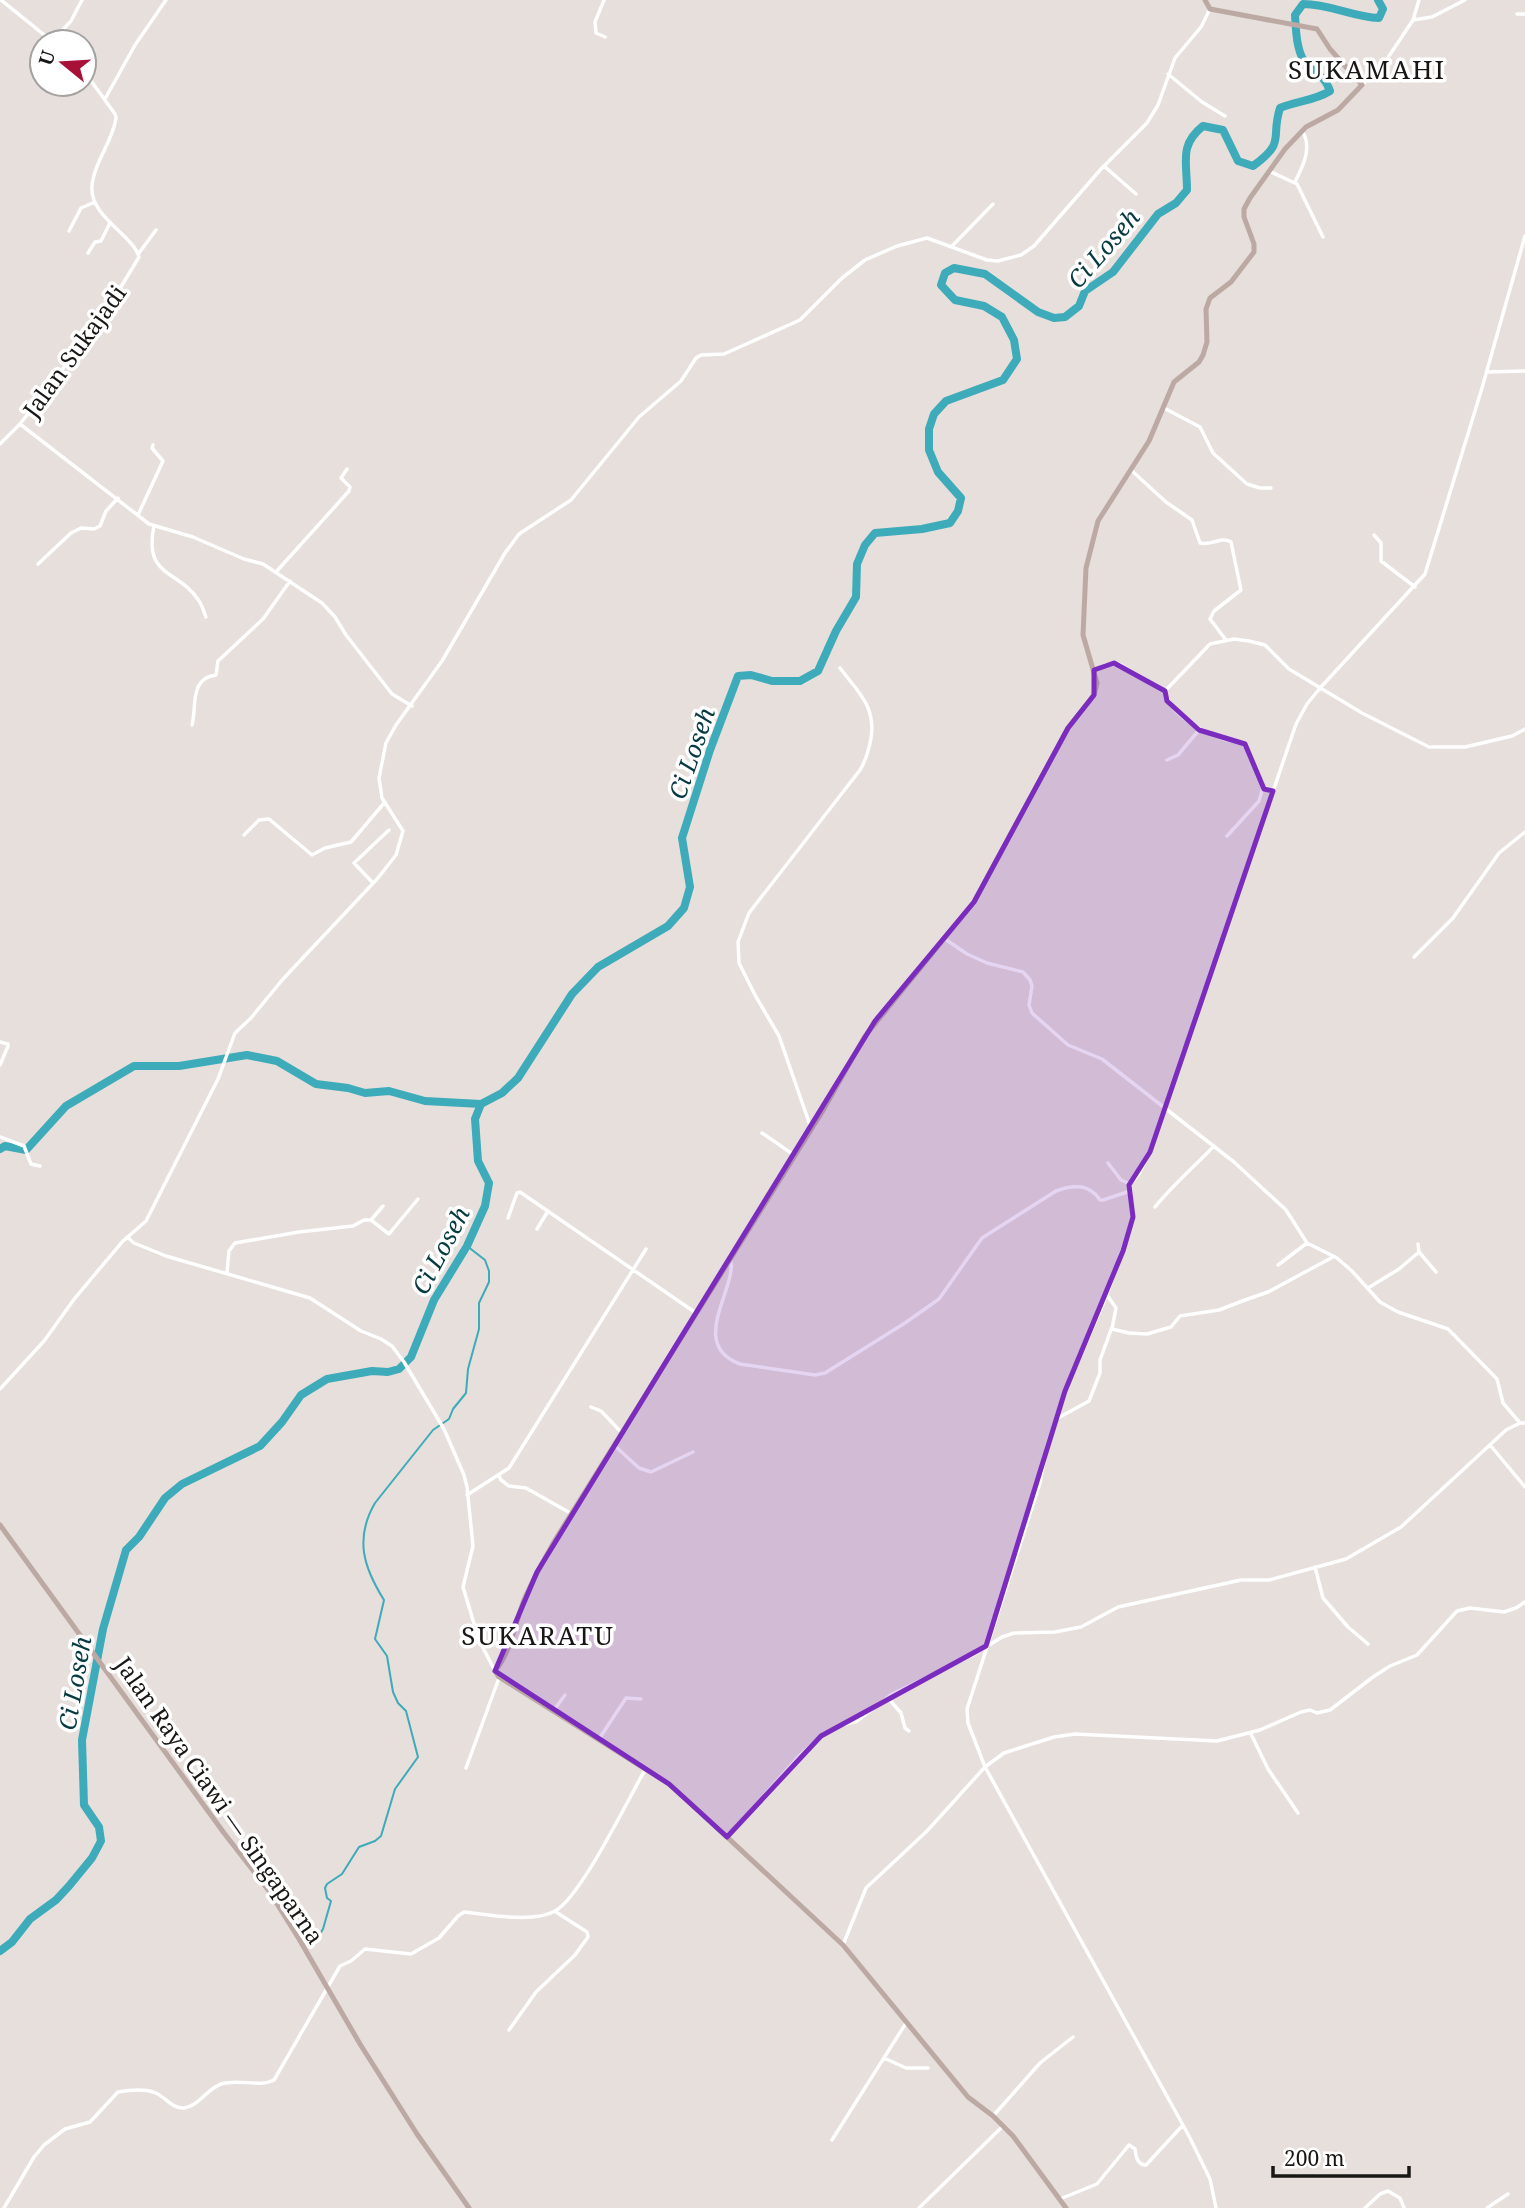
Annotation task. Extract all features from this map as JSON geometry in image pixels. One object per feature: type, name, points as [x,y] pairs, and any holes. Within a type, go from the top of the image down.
[{"type":"street","points":[[1,0],[37,28]]},
{"type":"street","points":[[65,28],[82,0]]},
{"type":"street","points":[[105,99],[135,45],[166,0]]},
{"type":"street","points":[[604,0],[595,22],[596,33],[605,37]]},
{"type":"street","points":[[1205,0],[1210,9]]},
{"type":"street","points":[[495,1671],[503,1660],[537,1572],[874,1021],[974,902],[1068,728],[1094,695],[1097,683],[1083,635],[1086,568],[1098,522],[1149,441],[1174,382],[1199,362],[1206,348],[1206,309],[1210,298],[1231,282],[1254,252],[1254,244],[1243,213],[1250,198],[1303,131],[1338,110],[1387,59],[1413,20],[1419,0]]},
{"type":"street","points":[[1413,20],[1432,17],[1465,0]]},
{"type":"street","points":[[1210,9],[1317,29],[1330,49],[1362,85]]},
{"type":"street","points":[[0,1389],[44,1342],[75,1298],[127,1237],[146,1221],[218,1079],[235,1033],[396,855],[402,837],[401,826],[382,798],[379,778],[386,743],[442,661],[505,553],[519,534],[571,500],[639,417],[681,381],[696,359],[702,355],[724,354],[800,320],[842,278],[858,266],[897,246],[928,238],[987,260],[998,261],[1021,255],[1034,246],[1104,166],[1147,123],[1161,98],[1175,58],[1201,27],[1210,9]]},
{"type":"street","points":[[1517,14],[1525,14]]},
{"type":"street","points":[[1168,74],[1224,116]]},
{"type":"street","points":[[98,90],[115,114],[116,122],[92,183],[95,202],[110,223],[139,253]]},
{"type":"street","points":[[1295,182],[1308,144],[1303,131]]},
{"type":"street","points":[[1104,166],[1136,194]]},
{"type":"street","points":[[1269,171],[1295,182],[1323,237]]},
{"type":"street","points":[[69,231],[81,208],[95,202]]},
{"type":"street","points":[[952,246],[993,204]]},
{"type":"street","points":[[88,253],[95,242],[100,241],[110,223]]},
{"type":"street","name":"Jalan Sukajadi","points":[[156,230],[139,253],[137,261],[104,315],[20,424],[154,526],[193,537],[244,559],[263,564],[322,603],[392,694],[412,705]]},
{"type":"street","points":[[1216,2208],[1210,2179],[1183,2125],[985,1767],[968,1723],[967,1709],[1040,1483],[1047,1445],[1077,1361],[1107,1295],[1133,1217],[1130,1184],[1139,1174],[1150,1152],[1296,724],[1321,687],[1425,575],[1525,236]]},
{"type":"street","points":[[1487,372],[1525,371]]},
{"type":"street","points":[[1164,408],[1200,427],[1213,453],[1247,484],[1271,488]]},
{"type":"street","points":[[0,444],[20,424]]},
{"type":"street","points":[[138,515],[163,461],[152,448],[153,444]]},
{"type":"street","points":[[276,572],[349,491],[350,487],[341,478],[347,469]]},
{"type":"street","points":[[1131,470],[1166,502],[1192,520],[1200,543],[1222,539],[1231,542],[1241,590],[1214,611],[1210,619],[1226,640]]},
{"type":"street","points":[[38,564],[71,533],[81,528],[94,529],[100,526],[106,511],[118,498]]},
{"type":"street","points":[[154,526],[152,538],[155,559],[160,568],[200,601],[206,617]]},
{"type":"street","points":[[1374,536],[1381,543],[1381,561],[1415,587]]},
{"type":"street","points":[[192,725],[192,711],[198,687],[207,676],[216,675],[218,661],[263,619],[290,581]]},
{"type":"street","points":[[1165,691],[1205,647],[1226,640],[1249,641],[1265,645],[1289,669],[1362,713],[1429,747],[1474,745],[1512,736],[1525,729]]},
{"type":"street","points":[[1094,670],[1105,665],[1119,664],[1165,691],[1169,703],[1199,730],[1227,741],[1235,740],[1245,744],[1263,787],[1259,801],[1227,836]]},
{"type":"street","points":[[811,1128],[779,1036],[739,963],[738,942],[749,913],[860,770],[867,757],[872,713],[840,668]]},
{"type":"street","points":[[1167,760],[1178,755],[1199,730]]},
{"type":"street","points":[[1263,787],[1273,791]]},
{"type":"street","points":[[244,835],[259,820],[269,819],[312,855],[325,848],[351,842],[385,802]]},
{"type":"street","points":[[373,883],[354,863],[389,830]]},
{"type":"street","points":[[1414,957],[1453,918],[1484,878],[1499,853],[1525,832]]},
{"type":"street","points":[[727,1837],[815,1741],[839,1726],[857,1721],[888,1698],[1002,1637],[1014,1633],[1055,1632],[1081,1626],[1118,1607],[1241,1580],[1269,1580],[1346,1559],[1401,1527],[1490,1444],[1510,1427],[1522,1423],[1503,1403],[1497,1379],[1448,1329],[1389,1308],[1380,1302],[1352,1271],[1334,1256],[1307,1243],[1286,1210],[1214,1146],[1102,1059],[1068,1045],[1035,1017],[1029,1005],[1032,986],[1030,979],[1023,972],[987,963],[967,954],[945,939]]},
{"type":"street","points":[[0,1042],[8,1046],[0,1065]]},
{"type":"street","points":[[762,1133],[794,1155]]},
{"type":"street","points":[[0,1137],[27,1150],[31,1164],[40,1166]]},
{"type":"street","points":[[1155,1207],[1175,1183],[1214,1146]]},
{"type":"street","points":[[1108,1163],[1121,1180],[1130,1184]]},
{"type":"street","points":[[729,1258],[732,1270],[716,1320],[722,1350],[730,1360],[740,1364],[815,1375],[825,1373],[939,1299],[982,1238],[1056,1191],[1069,1186],[1081,1186],[1103,1200],[1130,1191]]},
{"type":"street","points":[[508,1218],[519,1192],[696,1312]]},
{"type":"street","points":[[227,1273],[229,1251],[235,1243],[353,1226],[364,1220],[371,1220],[389,1234],[418,1199]]},
{"type":"street","points":[[371,1220],[383,1206]]},
{"type":"street","points":[[537,1229],[548,1211]]},
{"type":"street","points":[[127,1237],[134,1243],[166,1256],[310,1298],[360,1331],[389,1344],[404,1362],[441,1423],[464,1475],[473,1546],[463,1587],[480,1640],[499,1677],[669,1784],[843,1945],[968,2097],[993,2116],[1031,2158],[1066,2208]]},
{"type":"street","points":[[1278,1265],[1307,1243]]},
{"type":"street","points":[[1418,1244],[1419,1252],[1436,1272]]},
{"type":"street","points":[[467,1494],[509,1468],[646,1249]]},
{"type":"street","points":[[1368,1289],[1401,1268],[1419,1252]]},
{"type":"street","points":[[1112,1327],[1116,1331],[1145,1334],[1171,1327],[1180,1316],[1219,1310],[1268,1292],[1334,1256]]},
{"type":"street","points":[[1057,1419],[1089,1401],[1100,1373],[1100,1360],[1116,1308],[1107,1295]]},
{"type":"street","points":[[591,1407],[601,1411],[622,1433]]},
{"type":"street","points":[[1490,1444],[1525,1487]]},
{"type":"street","points":[[615,1445],[639,1468],[651,1472],[694,1452]]},
{"type":"street","points":[[499,1476],[509,1486],[526,1488],[572,1514]]},
{"type":"street","name":"Jalan Raya Ciawi — Singaparna","points":[[0,1525],[269,1891],[417,2134],[469,2208]]},
{"type":"street","points":[[1315,1567],[1322,1598],[1348,1627],[1368,1644]]},
{"type":"street","points":[[843,1945],[866,1888],[928,1831],[985,1767],[1004,1753],[1054,1737],[1075,1734],[1217,1741],[1251,1734],[1301,1712],[1330,1710],[1390,1666],[1417,1655],[1457,1611],[1470,1608],[1504,1612],[1525,1602]]},
{"type":"street","points":[[466,1768],[499,1677]]},
{"type":"street","points":[[553,1712],[565,1695]]},
{"type":"street","points":[[599,1739],[626,1698],[641,1699]]},
{"type":"street","points":[[888,1698],[901,1713],[904,1726],[909,1731]]},
{"type":"street","points":[[1251,1734],[1268,1769],[1298,1813]]},
{"type":"street","points":[[4,2208],[44,2145],[65,2129],[90,2122],[118,2092],[136,2090],[157,2093],[177,2107],[183,2108],[192,2105],[220,2084],[272,2081],[338,1969],[362,1950],[378,1949],[411,1954],[439,1938],[461,1913],[515,1918],[555,1911],[572,1895],[583,1878],[645,1770]]},
{"type":"street","points":[[509,2030],[536,1992],[575,1955],[588,1937],[587,1932],[555,1911]]},
{"type":"street","points":[[832,2140],[906,2023]]},
{"type":"street","points":[[993,2116],[1040,2063],[1073,2037]]},
{"type":"street","points":[[884,2058],[906,2068],[928,2068]]},
{"type":"street","points":[[1060,2199],[1097,2184],[1129,2145],[1135,2149],[1139,2162],[1146,2165],[1183,2125]]},
{"type":"street","points":[[919,2208],[1003,2126]]},
{"type":"street","points":[[1365,2208],[1380,2194],[1388,2191],[1399,2199],[1405,2208]]},
{"type":"street","points":[[1488,2208],[1508,2194]]},
{"type":"highlighted area","points":[[1114,663],[1124,667],[1165,691],[1167,701],[1199,730],[1245,744],[1264,789],[1273,791],[1150,1152],[1129,1185],[1133,1217],[1123,1251],[1065,1391],[986,1646],[821,1736],[727,1837],[669,1784],[495,1671],[537,1572],[875,1021],[974,902],[1068,728],[1094,695],[1094,670]]},
{"type":"waterway","name":"Ci Loseh","points":[[0,1951],[12,1942],[30,1919],[56,1900],[69,1886],[92,1858],[101,1841],[99,1827],[84,1805],[82,1740],[103,1629],[126,1550],[139,1537],[165,1498],[182,1484],[260,1446],[282,1422],[301,1395],[327,1379],[399,1369],[411,1357],[434,1300],[467,1246],[485,1206],[489,1183],[478,1161],[475,1119],[481,1104],[502,1093],[518,1078],[572,994],[598,967],[668,926],[684,908],[690,887],[682,838],[710,750],[738,676],[751,675],[772,681],[800,681],[818,671],[836,631],[856,597],[857,564],[865,545],[875,533],[922,529],[950,523],[958,511],[961,498],[938,472],[929,450],[929,429],[934,414],[946,401],[1003,380],[1017,359],[1014,340],[1002,317],[984,306],[955,300],[941,285],[945,273],[954,268],[985,274],[1038,312],[1054,318],[1065,317],[1079,306],[1085,291],[1113,272],[1158,214],[1176,203],[1187,190],[1187,147],[1195,133],[1203,126],[1223,130],[1238,161],[1253,166],[1264,158],[1274,145],[1280,108],[1330,91],[1324,80],[1304,61],[1299,50],[1295,15],[1303,4],[1379,18],[1383,9],[1378,0]]},
{"type":"waterway","points":[[0,1149],[5,1146],[26,1150],[66,1106],[134,1066],[179,1066],[247,1055],[277,1061],[316,1084],[365,1093],[389,1091],[425,1101],[481,1104]]},
{"type":"waterway","points":[[307,1932],[318,1937],[331,1901],[327,1898],[327,1884],[342,1874],[359,1847],[381,1836],[395,1789],[418,1757],[406,1711],[393,1692],[387,1656],[375,1639],[384,1600],[367,1565],[363,1541],[375,1503],[433,1430],[449,1419],[453,1409],[466,1393],[468,1369],[479,1329],[479,1303],[489,1282],[485,1260],[467,1246]]},
{"type":"district","name":"SUKAMAHI","points":[[1367,69]]},
{"type":"district","name":"SUKARATU","points":[[538,1635]]}]
